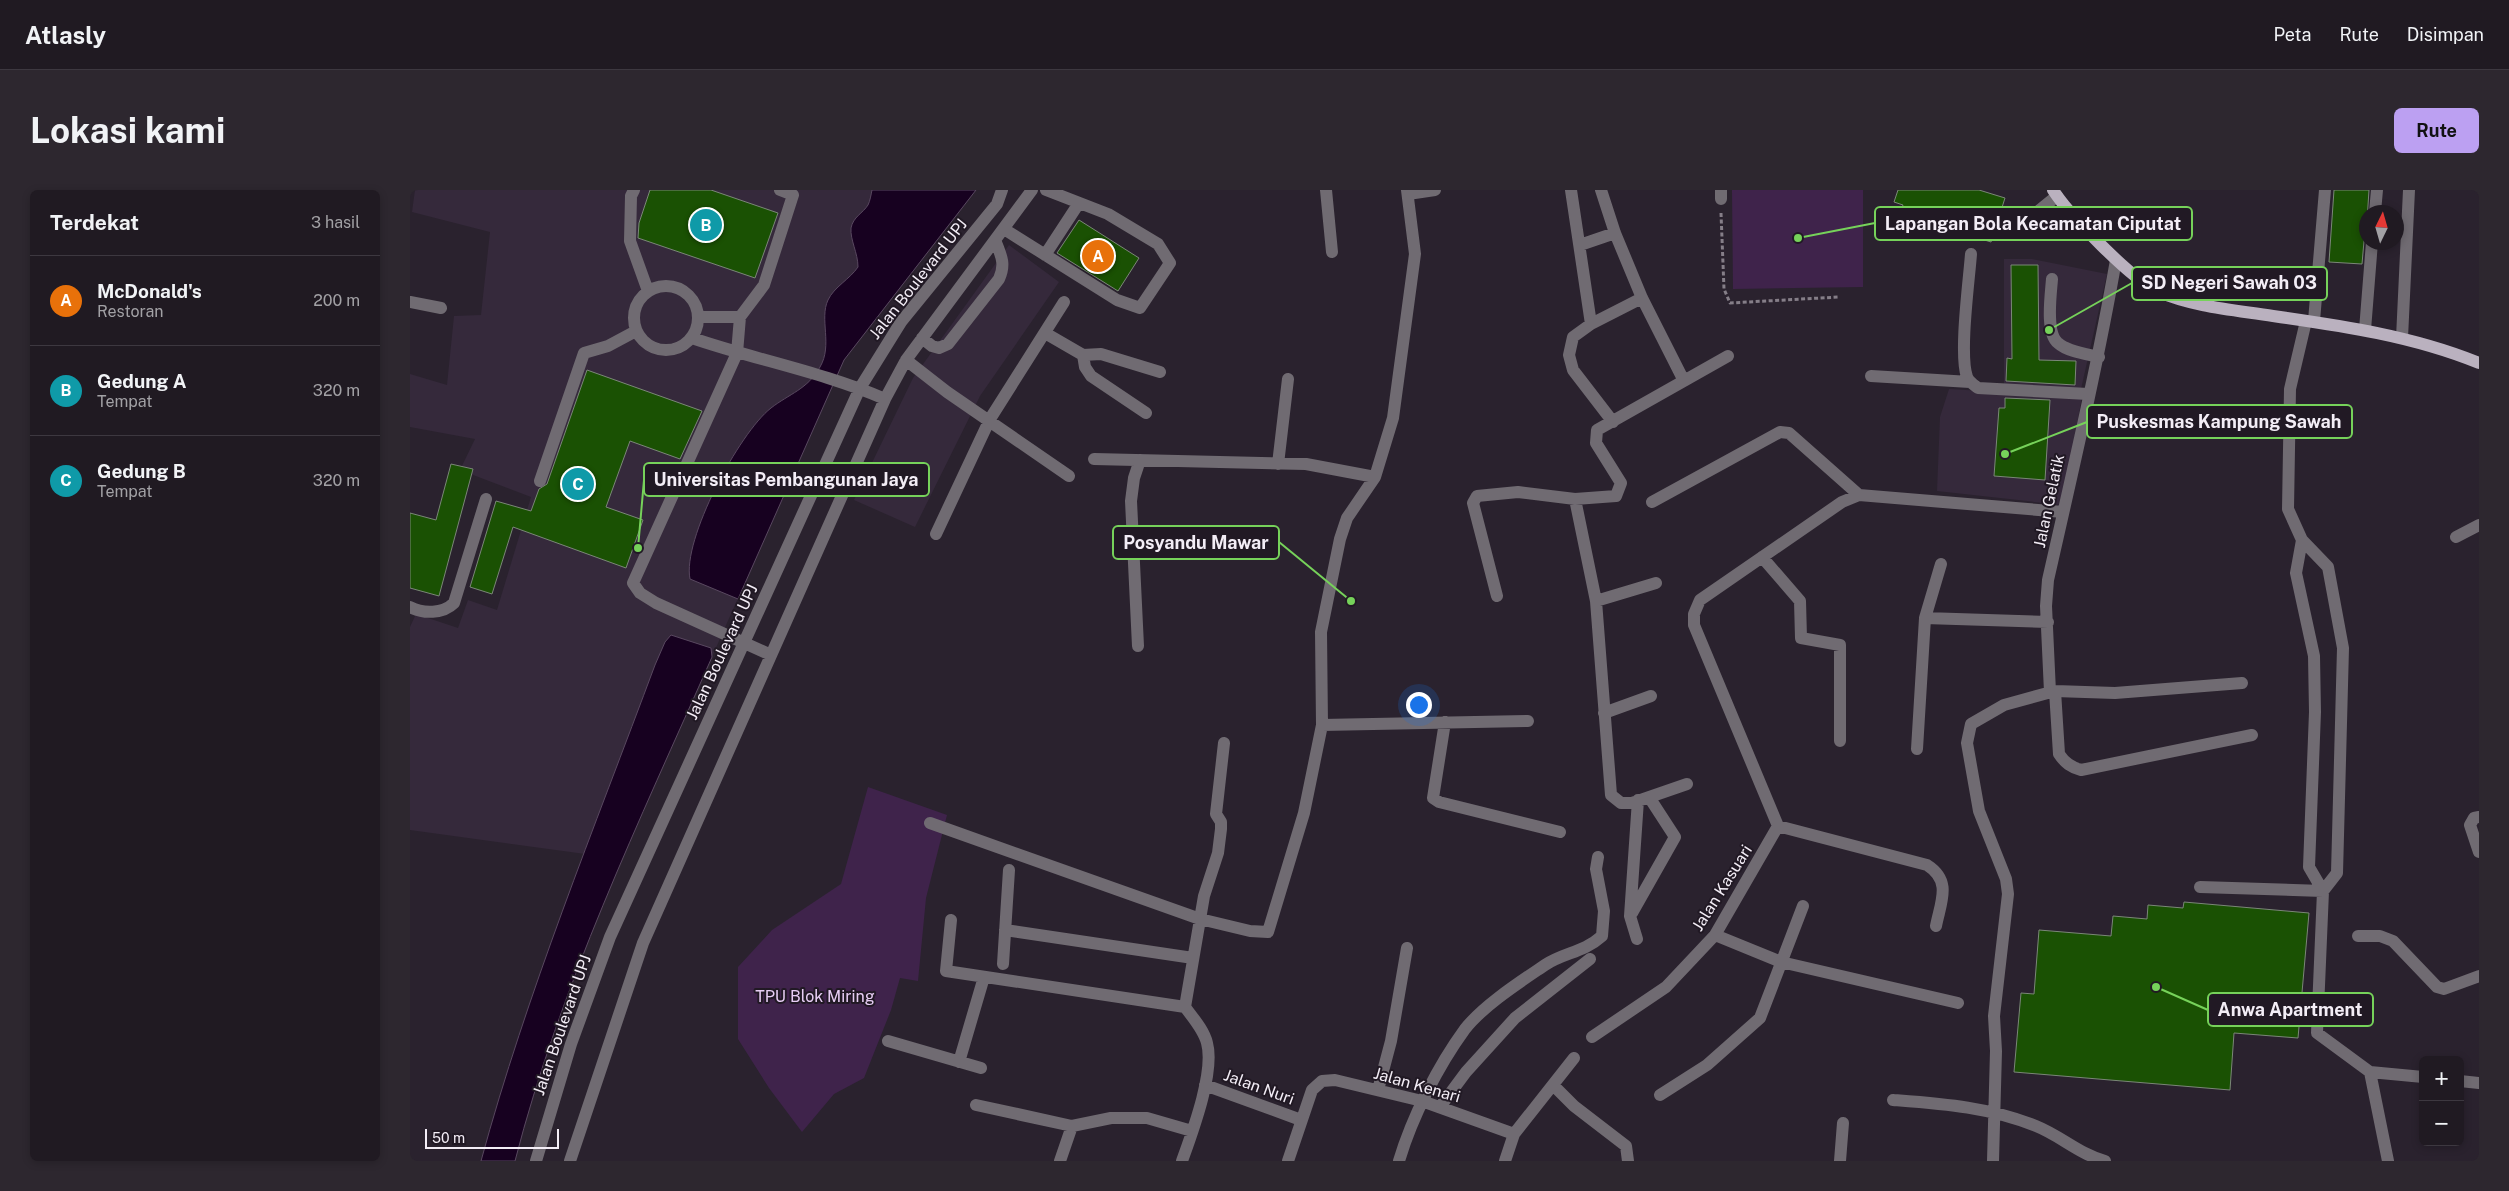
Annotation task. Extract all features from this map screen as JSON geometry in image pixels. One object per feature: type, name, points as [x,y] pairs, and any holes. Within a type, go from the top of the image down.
[{"type":"main road","points":[[2055,193],[2116,260],[2157,291],[2197,304],[2365,330],[2402,338],[2479,363]]},
{"type":"street","points":[[634,190],[632,196],[630,241],[648,291]]},
{"type":"street","points":[[771,656],[656,603],[640,593],[634,583],[737,353],[740,317],[764,285],[794,193],[780,190]]},
{"type":"street","name":"Jalan Boulevard UPJ","points":[[536,1161],[571,1044],[610,937],[746,643],[860,388],[901,322],[997,204],[1002,190]]},
{"type":"street","points":[[570,1161],[642,943],[885,400],[906,360],[1032,190]]},
{"type":"street","points":[[1004,229],[1117,300],[1140,308],[1170,262],[1158,244],[1108,214],[1046,190]]},
{"type":"street","points":[[1326,190],[1332,252]]},
{"type":"street","points":[[930,823],[1200,919],[1250,931],[1268,932],[1304,813],[1322,725],[1321,632],[1340,540],[1347,518],[1376,477],[1393,418],[1415,254],[1407,192],[1434,190]]},
{"type":"street","points":[[1571,190],[1591,324]]},
{"type":"street","points":[[1601,190],[1614,233],[1642,298],[1684,381]]},
{"type":"street","points":[[2323,891],[2337,873],[2343,648],[2328,568],[2302,540],[2288,509],[2290,389],[2310,321],[2325,190]]},
{"type":"street","points":[[2376,205],[2377,190]]},
{"type":"street","points":[[2402,338],[2409,190]]},
{"type":"street","points":[[2031,217],[2055,193]]},
{"type":"street","points":[[1045,255],[1079,203]]},
{"type":"street","points":[[1580,245],[1614,233]]},
{"type":"street","points":[[922,338],[932,346],[939,348],[948,344],[999,279],[1003,270],[1004,260],[995,240]]},
{"type":"street","points":[[2365,330],[2371,250]]},
{"type":"street","points":[[1971,254],[1965,350],[1967,376],[1970,382],[1978,388],[2088,394]]},
{"type":"street","name":"Jalan Gelatik","points":[[2116,260],[2099,357],[2088,394],[2048,580],[2048,622],[2052,691],[2060,754],[2064,762],[2081,770],[2252,735]]},
{"type":"street","points":[[2052,278],[2050,326],[2057,343],[2099,357]]},
{"type":"street","points":[[670,286],[690,296],[696,306],[697,328],[692,338],[684,346],[673,350],[651,347],[642,340],[636,331],[633,320],[635,309],[640,299],[648,291],[658,287],[670,286]]},
{"type":"street","points":[[1613,422],[1573,370],[1569,355],[1573,337],[1591,324],[1642,298]]},
{"type":"street","points":[[410,302],[442,308]]},
{"type":"street","points":[[936,534],[990,419],[1064,302]]},
{"type":"street","points":[[698,317],[740,317]]},
{"type":"street","points":[[540,481],[584,353],[608,346],[636,331]]},
{"type":"street","points":[[1045,333],[1083,355],[1101,354],[1160,372]]},
{"type":"street","points":[[692,338],[737,353],[794,366],[860,388],[885,400]]},
{"type":"street","points":[[1083,355],[1085,368],[1091,376],[1146,413]]},
{"type":"street","points":[[1497,596],[1474,499],[1477,496],[1518,492],[1575,499],[1616,496],[1620,490],[1621,483],[1596,442],[1597,430],[1728,356]]},
{"type":"street","points":[[906,360],[947,392],[990,419],[1069,476]]},
{"type":"street","points":[[1870,376],[1970,382]]},
{"type":"street","points":[[1278,464],[1288,379]]},
{"type":"street","points":[[1652,502],[1780,432],[1789,433],[1859,495]]},
{"type":"street","points":[[1094,459],[1306,464],[1376,477]]},
{"type":"street","points":[[1138,646],[1131,501],[1134,478],[1140,460]]},
{"type":"street","points":[[1936,926],[1944,886],[1941,878],[1927,865],[1778,826],[1694,625],[1694,614],[1700,600],[1842,502],[1859,495],[2063,512]]},
{"type":"street","points":[[410,607],[442,612],[454,603],[486,499]]},
{"type":"street","points":[[1575,499],[1596,601],[1611,795],[1621,802],[1644,799],[1687,784]]},
{"type":"street","points":[[2456,537],[2479,525]]},
{"type":"street","points":[[2302,540],[2296,573],[2314,656],[2315,712],[2309,867],[2323,891],[2317,1033],[2370,1072],[2419,1077]]},
{"type":"street","points":[[1762,557],[1800,602],[1801,638],[1840,645],[1840,741]]},
{"type":"street","points":[[1917,749],[1925,618],[1941,564]]},
{"type":"street","points":[[1596,601],[1656,583]]},
{"type":"street","points":[[1925,618],[2048,622]]},
{"type":"street","points":[[1993,1161],[1996,1051],[1994,1016],[2008,894],[2006,879],[1979,811],[1968,738],[1971,724],[2004,705],[2052,691],[2115,693],[2242,683]]},
{"type":"street","points":[[1604,713],[1651,696]]},
{"type":"street","points":[[1322,725],[1528,721]]},
{"type":"street","points":[[1445,722],[1433,798],[1439,802],[1560,832]]},
{"type":"street","points":[[1182,1161],[1205,1085],[1208,1044],[1202,1030],[1185,1006],[1200,919],[1220,837],[1221,822],[1216,814],[1224,743]]},
{"type":"street","points":[[1637,939],[1630,916],[1644,799]]},
{"type":"street","points":[[1630,916],[1675,836],[1644,799]]},
{"type":"street","points":[[2479,817],[2474,818],[2470,825],[2479,852]]},
{"type":"street","name":"Jalan Kasuari","points":[[1592,1036],[1666,988],[1716,935],[1778,826]]},
{"type":"street","points":[[1400,1161],[1422,1101],[1466,1028],[1506,992],[1554,960],[1590,947],[1602,936],[1604,911],[1596,869],[1598,858]]},
{"type":"street","points":[[1003,964],[1009,870]]},
{"type":"street","points":[[2200,887],[2323,891]]},
{"type":"street","points":[[1660,1095],[1707,1065],[1760,1018],[1803,906]]},
{"type":"street","points":[[951,920],[946,971],[1185,1006]]},
{"type":"street","points":[[1005,930],[1193,958]]},
{"type":"street","points":[[1716,935],[1781,962],[1958,1003]]},
{"type":"street","points":[[2358,936],[2380,936],[2393,941],[2437,987],[2444,989],[2479,976]]},
{"type":"street","points":[[1378,1090],[1391,1041],[1407,948]]},
{"type":"street","points":[[1440,1107],[1466,1072],[1515,1018],[1590,959]]},
{"type":"street","points":[[959,1062],[984,977]]},
{"type":"street","points":[[888,1041],[982,1068]]},
{"type":"street","points":[[1505,1161],[1514,1134],[1574,1058]]},
{"type":"street","points":[[2370,1072],[2388,1161]]},
{"type":"street","name":"Jalan Kenari","points":[[1301,1120],[1312,1090],[1322,1081],[1335,1080],[1422,1101],[1514,1134]]},
{"type":"street","points":[[2464,1081],[2479,1083]]},
{"type":"street","name":"Jalan Nuri","points":[[1205,1085],[1301,1120]]},
{"type":"street","points":[[1552,1085],[1574,1106],[1626,1146],[1628,1161]]},
{"type":"street","points":[[1893,1100],[1994,1111],[2038,1127],[2083,1154],[2105,1161]]},
{"type":"street","points":[[976,1104],[1072,1126],[1111,1118],[1147,1118],[1192,1131]]},
{"type":"street","points":[[1288,1161],[1301,1120]]},
{"type":"street","points":[[1840,1161],[1843,1123]]},
{"type":"street","points":[[1060,1161],[1072,1126]]},
{"type":"path","points":[[1721,194],[1724,289],[1730,302],[1839,297]]},
{"type":"shaded area","points":[[415,190],[976,190],[844,360],[622,859],[410,830],[410,627],[416,614],[458,628],[468,600],[497,610],[531,497],[460,470],[475,439],[410,427],[410,374],[447,385],[454,316],[481,315],[490,232],[412,212]]},
{"type":"shaded area","points":[[872,190],[976,190],[844,360],[738,599],[690,579],[690,561],[695,539],[716,488],[744,440],[758,421],[771,408],[810,381],[820,367],[824,359],[826,341],[825,315],[828,300],[834,291],[858,267],[851,228],[854,221],[868,205]]},
{"type":"shaded area","points":[[1009,245],[1059,282],[980,396],[915,527],[854,500],[913,378]]},
{"type":"shaded area","points":[[2004,259],[2032,259],[2107,274],[2081,389],[2004,386]]},
{"type":"shaded area","points":[[1949,389],[2082,397],[2062,505],[1937,491],[1940,417]]},
{"type":"shaded area","points":[[671,635],[711,648],[712,657],[629,843],[578,968],[533,1096],[515,1161],[481,1161],[519,1035],[562,911],[655,665],[665,642]]},
{"type":"green space","points":[[1732,190],[1863,190],[1863,287],[1733,289]]},
{"type":"green space","name":"TPU Blok Miring","points":[[868,787],[947,815],[926,898],[918,981],[900,978],[891,1010],[864,1078],[834,1094],[802,1132],[769,1088],[738,1039],[738,967],[772,930],[841,884]]},
{"type":"building","points":[[650,190],[711,190],[778,213],[755,278],[638,238],[639,223]]},
{"type":"building","points":[[1898,190],[1979,190],[2005,198],[1991,242],[1900,214],[1903,205],[1894,202]]},
{"type":"building","points":[[2334,190],[2369,190],[2368,205],[2359,205],[2359,250],[2363,250],[2362,264],[2329,262]]},
{"type":"building","points":[[1079,220],[1139,258],[1118,291],[1057,253]]},
{"type":"building","points":[[2011,265],[2038,265],[2039,360],[2076,361],[2075,385],[2006,381],[2007,358],[2012,359]]},
{"type":"building","points":[[587,370],[702,411],[680,459],[630,441],[606,507],[643,520],[626,568],[513,527],[492,594],[470,587],[496,501],[531,511],[539,489],[547,484]]},
{"type":"building","points":[[2005,398],[2050,400],[2045,480],[1994,476],[1999,408],[2005,408]]},
{"type":"building","points":[[451,464],[473,469],[439,596],[410,588],[410,513],[436,520]]},
{"type":"building","points":[[2184,902],[2309,913],[2298,1038],[2234,1033],[2230,1090],[2014,1072],[2021,993],[2034,994],[2039,930],[2111,936],[2113,916],[2147,919],[2148,905],[2183,908]]},
{"type":"place","name":"Gedung A","points":[[706,225]]},
{"type":"place","name":"Lapangan Bola Kecamatan Ciputat","points":[[1798,238]]},
{"type":"place","name":"McDonald's","points":[[1098,256]]},
{"type":"place","name":"SD Negeri Sawah 03","points":[[2049,330]]},
{"type":"place","name":"Puskesmas Kampung Sawah","points":[[2005,454]]},
{"type":"place","name":"Gedung B","points":[[578,484]]},
{"type":"place","name":"Universitas Pembangunan Jaya","points":[[638,548]]},
{"type":"place","name":"Posyandu Mawar","points":[[1351,601]]},
{"type":"place","name":"Anwa Apartment","points":[[2156,987]]}]
